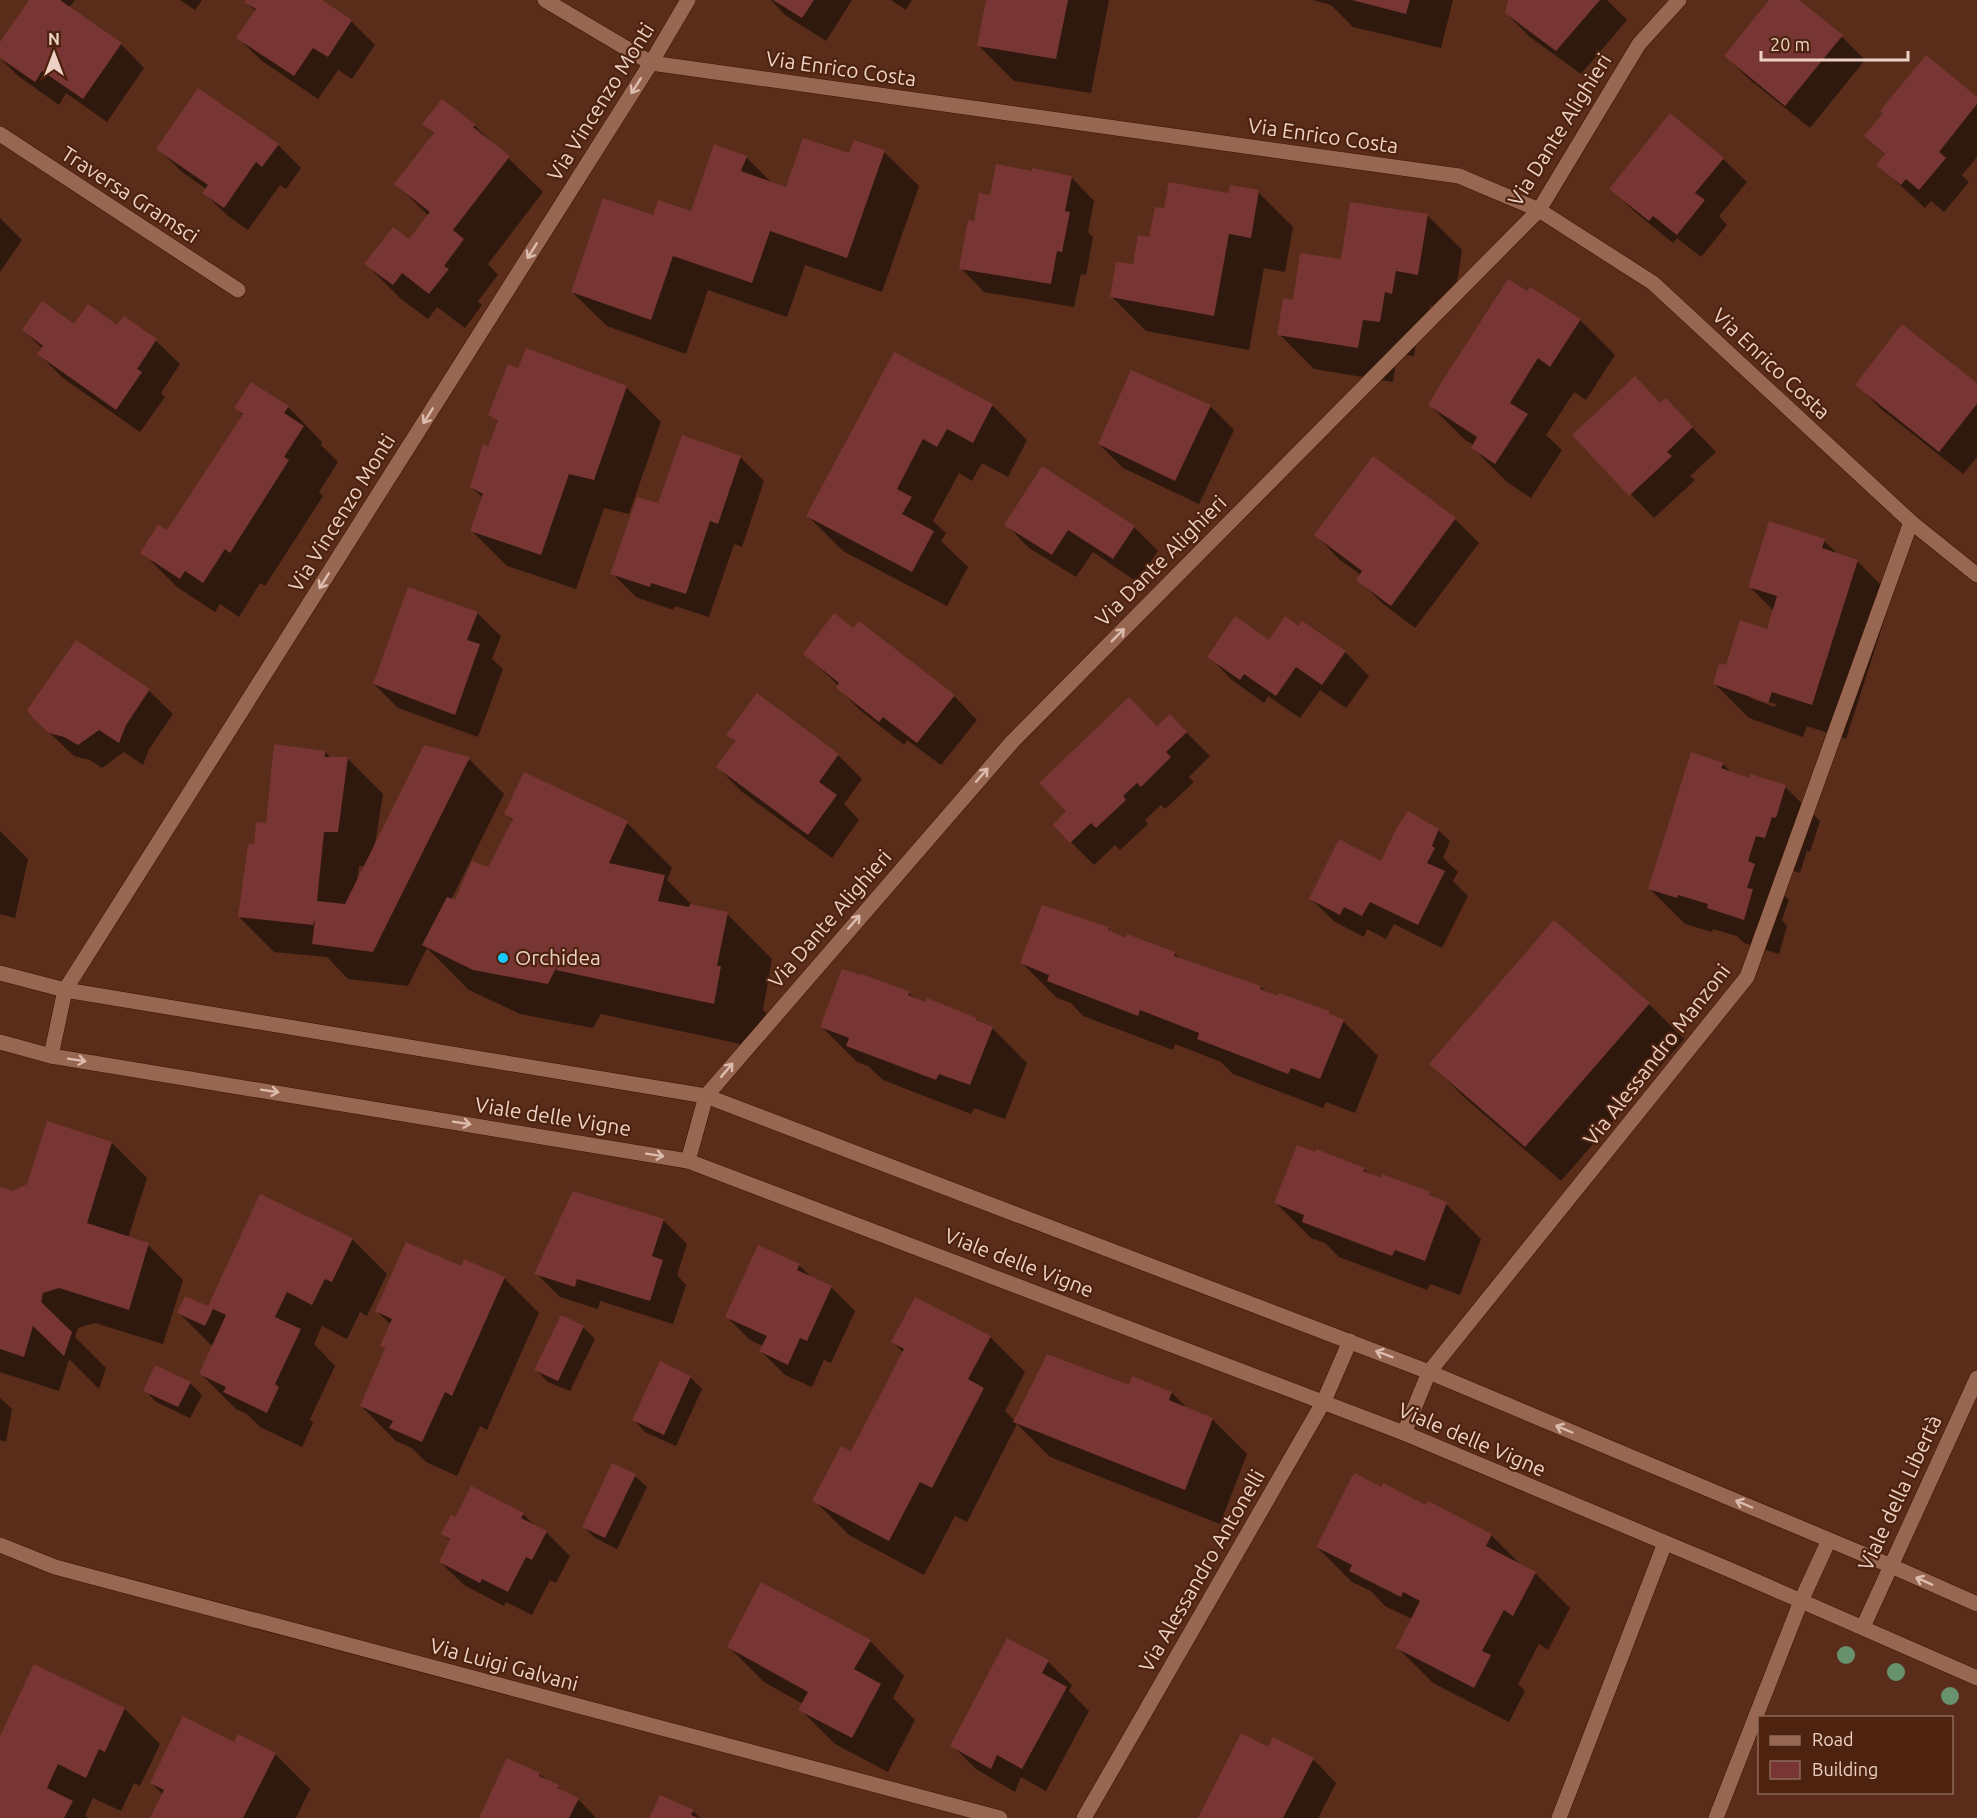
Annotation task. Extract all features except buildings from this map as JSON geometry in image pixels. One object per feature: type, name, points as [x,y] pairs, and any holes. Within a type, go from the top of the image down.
[{"type":"street","name":"Via Enrico Costa","points":[[545,0],[651,63],[1459,176],[1539,210],[1653,283],[1911,522],[1977,575]]},
{"type":"street","name":"Via Vincenzo Monti","points":[[51,1056],[65,990],[651,63],[688,0]]},
{"type":"street","name":"Via Dante Alighieri","points":[[688,1161],[706,1096],[1012,742],[1539,210],[1639,44],[1679,0]]},
{"type":"street","name":"Traversa Gramsci","points":[[0,134],[238,290]]},
{"type":"street","name":"Via Alessandro Manzoni","points":[[1404,1433],[1430,1372],[1748,977],[1911,522]]},
{"type":"street","points":[[0,973],[65,990],[706,1096],[1430,1372],[1977,1604]]},
{"type":"street","name":"Viale delle Vigne","points":[[0,1042],[51,1056],[688,1161],[1404,1433],[1801,1600],[1977,1678]]},
{"type":"street","name":"Via Alessandro Antonelli","points":[[1084,1818],[1324,1401],[1350,1341]]},
{"type":"street","name":"Viale della Libertà","points":[[1863,1627],[1889,1565],[1977,1378]]},
{"type":"street","points":[[1716,1818],[1801,1600],[1829,1540]]},
{"type":"street","points":[[1558,1818],[1665,1543]]},
{"type":"street","name":"Via Luigi Galvani","points":[[0,1545],[55,1567],[1000,1818]]},
{"type":"place","name":"Orchidea","points":[[503,958]]}]
